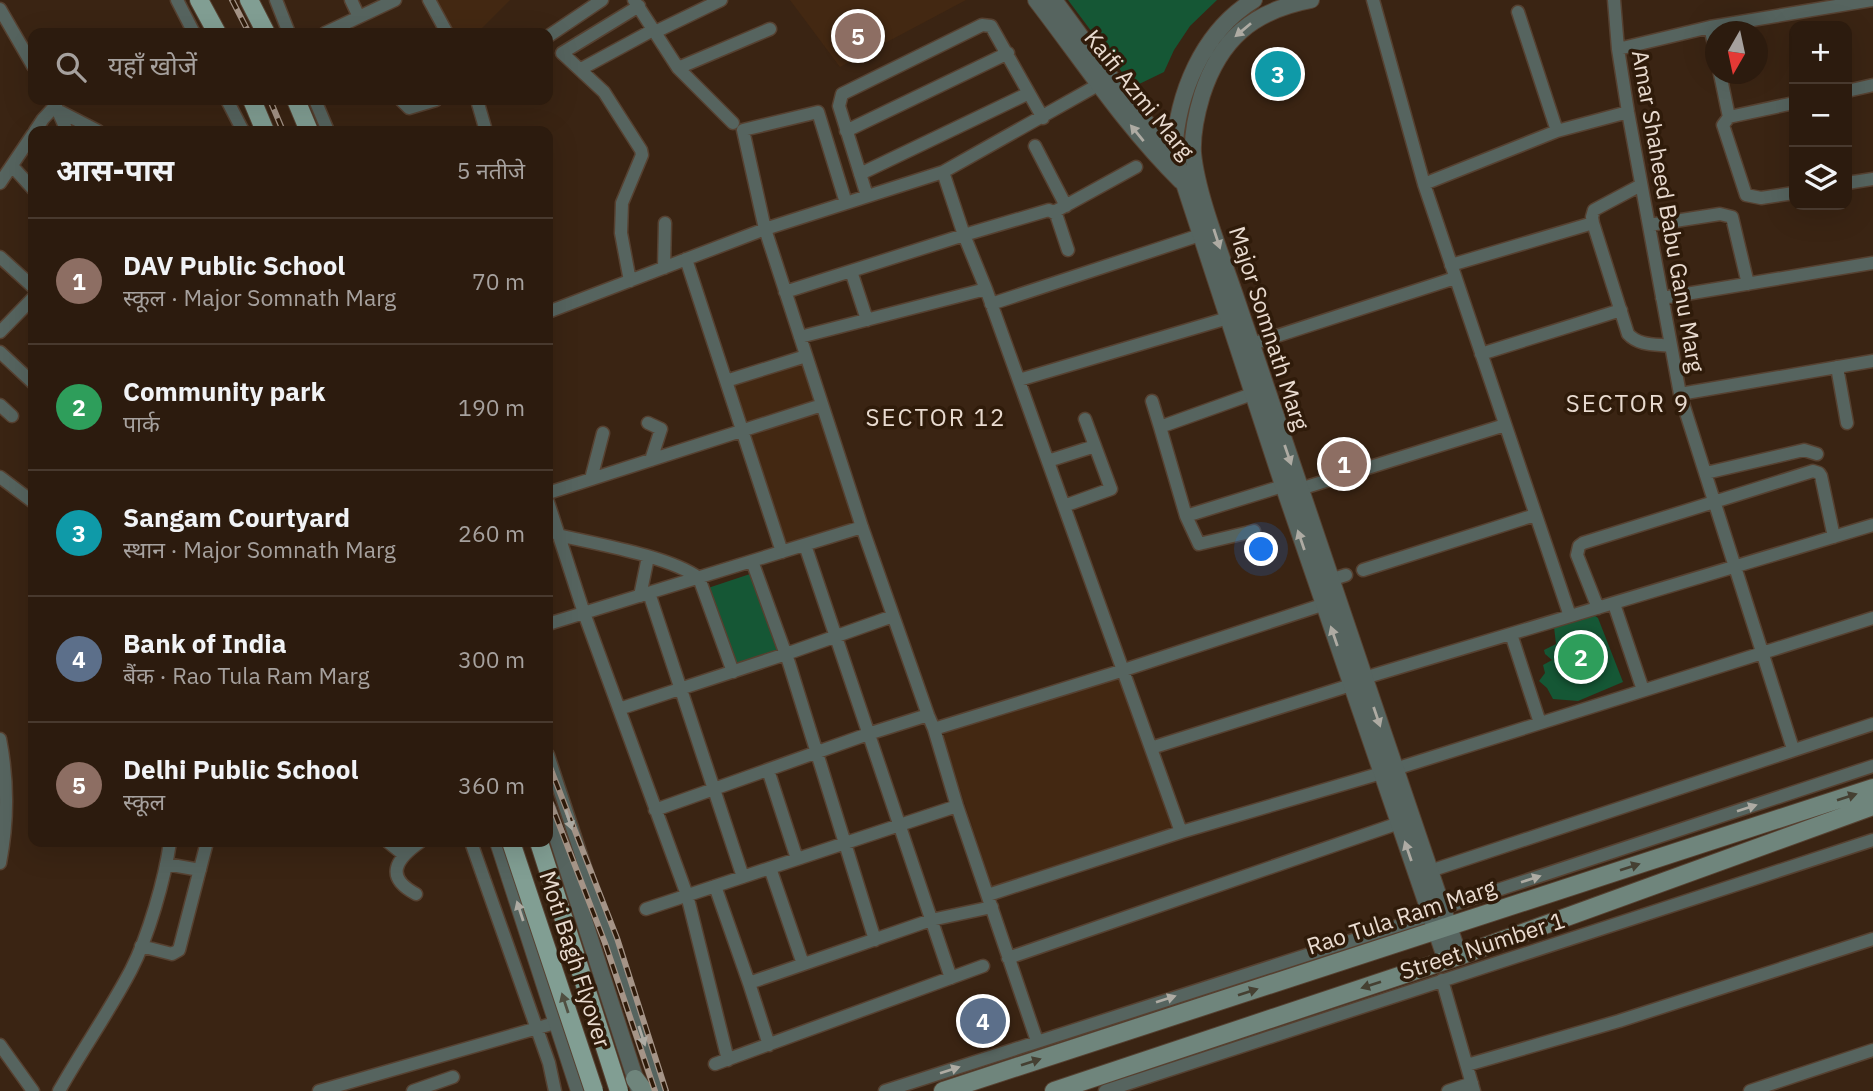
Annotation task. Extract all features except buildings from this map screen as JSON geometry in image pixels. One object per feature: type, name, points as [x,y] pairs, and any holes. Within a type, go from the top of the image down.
[{"type":"main road","points":[[199,0],[214,28]]},
{"type":"main road","points":[[249,0],[263,28]]},
{"type":"main road","points":[[298,105],[307,126]]},
{"type":"main road","points":[[255,106],[263,126]]},
{"type":"main road","name":"Rao Tula Ram Marg","points":[[943,1091],[1440,920],[1873,788]]},
{"type":"main road","points":[[1054,1091],[1128,1080],[1452,958],[1873,806]]},
{"type":"main road","name":"Moti Bagh Flyover","points":[[512,847],[583,1089]]},
{"type":"main road","name":"Moti Bagh Flyover","points":[[541,847],[619,1091]]},
{"type":"street","points":[[177,0],[191,28]]},
{"type":"street","points":[[276,0],[287,28]]},
{"type":"street","points":[[351,0],[359,17]]},
{"type":"street","points":[[336,28],[395,0]]},
{"type":"street","points":[[429,0],[441,28]]},
{"type":"street","points":[[553,33],[602,0]]},
{"type":"street","points":[[581,69],[721,0]]},
{"type":"street","name":"Kaifi Azmi Marg","points":[[1036,0],[1106,80],[1148,147],[1183,183]]},
{"type":"street","points":[[1054,0],[1106,80],[1174,153]]},
{"type":"street","name":"Major Somnath Marg","points":[[1254,0],[1221,27],[1192,72],[1181,108],[1174,153],[1228,318],[1245,346],[1252,394],[1283,485],[1330,603],[1388,770],[1430,871],[1440,920]]},
{"type":"street","name":"Major Somnath Marg","points":[[1311,0],[1262,16],[1247,24],[1227,45],[1209,73],[1193,134],[1197,173],[1245,346],[1300,489],[1338,577],[1330,603]]},
{"type":"street","points":[[1373,0],[1424,184],[1570,616]]},
{"type":"street","name":"Amar Shaheed Babu Ganu Marg","points":[[1614,0],[1618,49],[1628,112],[1680,394],[1793,749]]},
{"type":"street","points":[[1746,21],[1872,0]]},
{"type":"street","points":[[630,281],[621,233],[622,203],[642,150],[604,92],[562,53],[639,2],[678,68],[733,123]]},
{"type":"street","points":[[0,9],[28,57]]},
{"type":"street","points":[[1518,12],[1557,131]]},
{"type":"street","points":[[867,197],[839,106],[842,94],[982,25],[991,26],[1042,118]]},
{"type":"street","points":[[1618,49],[1705,28]]},
{"type":"street","points":[[678,68],[770,29]]},
{"type":"street","points":[[846,131],[1008,53]]},
{"type":"street","points":[[553,310],[765,229],[943,172],[1106,80]]},
{"type":"street","points":[[1722,84],[1729,117]]},
{"type":"street","points":[[1852,90],[1873,85]]},
{"type":"street","points":[[860,174],[1030,93]]},
{"type":"street","points":[[1789,104],[1729,117],[1723,125],[1746,195],[1756,199],[1789,193]]},
{"type":"street","points":[[56,105],[65,126]]},
{"type":"street","points":[[56,105],[91,126]]},
{"type":"street","points":[[38,126],[56,105]]},
{"type":"street","points":[[229,105],[239,126]]},
{"type":"street","points":[[317,105],[326,126]]},
{"type":"street","points":[[478,105],[485,126]]},
{"type":"street","points":[[243,126],[255,106]]},
{"type":"street","points":[[846,203],[818,112],[743,130],[765,229],[785,292],[1037,1041]]},
{"type":"street","points":[[1424,184],[1557,131],[1628,112]]},
{"type":"street","points":[[0,183],[28,142]]},
{"type":"street","points":[[1035,146],[1060,209],[1068,250]]},
{"type":"street","points":[[12,166],[28,184]]},
{"type":"street","points":[[785,292],[964,235],[1044,211],[1060,209],[1136,167]]},
{"type":"street","points":[[943,172],[1181,832]]},
{"type":"street","points":[[1852,182],[1873,178]]},
{"type":"street","points":[[1641,185],[1594,210],[1593,223],[1628,334],[1636,341],[1671,346]]},
{"type":"street","points":[[1649,225],[1720,214],[1732,217],[1748,284]]},
{"type":"street","points":[[664,268],[665,223]]},
{"type":"street","points":[[1245,346],[1593,223]]},
{"type":"street","points":[[991,304],[1200,234]]},
{"type":"street","points":[[0,257],[28,282]]},
{"type":"street","points":[[686,259],[782,552]]},
{"type":"street","points":[[1662,298],[1873,263]]},
{"type":"street","points":[[851,271],[867,320]]},
{"type":"street","points":[[800,337],[986,289]]},
{"type":"street","points":[[0,332],[28,304]]},
{"type":"street","points":[[1481,354],[1621,310]]},
{"type":"street","points":[[1019,380],[1228,318]]},
{"type":"street","points":[[0,352],[28,378]]},
{"type":"street","points":[[726,381],[806,356]]},
{"type":"street","points":[[1680,394],[1873,360]]},
{"type":"street","points":[[1837,367],[1847,423]]},
{"type":"street","points":[[1160,427],[1252,394]]},
{"type":"street","points":[[1153,401],[1186,516],[1199,544],[1254,531]]},
{"type":"street","points":[[0,405],[12,416]]},
{"type":"street","points":[[553,491],[822,405]]},
{"type":"street","points":[[1064,506],[1111,489],[1085,419]]},
{"type":"street","points":[[648,423],[662,429],[651,460]]},
{"type":"street","points":[[1300,489],[1505,425]]},
{"type":"street","points":[[591,479],[603,433]]},
{"type":"street","points":[[1048,461],[1095,446]]},
{"type":"street","points":[[1706,473],[1804,450],[1817,454]]},
{"type":"street","points":[[1598,608],[1577,555],[1579,546],[1813,471],[1821,476],[1834,537]]},
{"type":"street","points":[[0,477],[28,498]]},
{"type":"street","points":[[1186,516],[1283,485]]},
{"type":"street","points":[[1363,570],[1535,515]]},
{"type":"street","points":[[553,518],[584,613],[687,895],[722,1062],[983,966]]},
{"type":"street","points":[[1151,748],[1511,634],[1873,525]]},
{"type":"street","points":[[553,622],[862,527]]},
{"type":"street","points":[[558,535],[689,570],[699,578],[733,672]]},
{"type":"street","points":[[805,545],[951,978]]},
{"type":"street","points":[[648,557],[645,594],[681,689],[743,877]]},
{"type":"street","points":[[752,561],[786,654],[875,940]]},
{"type":"street","points":[[934,729],[1330,603]]},
{"type":"street","points":[[1614,604],[1643,690]]},
{"type":"street","points":[[619,709],[893,616]]},
{"type":"street","points":[[749,983],[990,901],[1181,832],[1873,618]]},
{"type":"street","points":[[1511,634],[1540,723]]},
{"type":"street","points":[[655,810],[928,715]]},
{"type":"street","points":[[1430,871],[1873,724]]},
{"type":"street","points":[[0,739],[4,760],[6,808],[0,863]]},
{"type":"street","points":[[885,1091],[1037,1041],[1440,920],[1873,766]]},
{"type":"street","points":[[768,770],[797,859]]},
{"type":"street","name":"Major Somnath Marg","points":[[1388,770],[1399,823],[1440,920],[1452,958]]},
{"type":"street","points":[[500,847],[555,1023],[583,1089],[638,1083],[553,773]]},
{"type":"street","points":[[646,909],[957,806]]},
{"type":"street","points":[[553,821],[659,1091]]},
{"type":"street","points":[[1008,958],[1399,823]]},
{"type":"street","name":"Street Number 1","points":[[1105,1091],[1128,1080],[1873,840]]},
{"type":"street","points":[[60,1091],[132,969],[169,847]]},
{"type":"street","points":[[141,946],[172,954],[179,950],[206,847]]},
{"type":"street","points":[[394,847],[402,854]]},
{"type":"street","points":[[412,847],[402,854],[398,863],[398,881],[416,894]]},
{"type":"street","points":[[473,847],[549,1063],[555,1091]]},
{"type":"street","points":[[166,864],[200,870]]},
{"type":"street","points":[[770,868],[803,964]]},
{"type":"street","points":[[715,886],[769,1045]]},
{"type":"street","points":[[1467,1065],[1619,1021],[1873,939]]},
{"type":"street","points":[[1442,980],[1473,1087],[1448,1091]]},
{"type":"street","points":[[319,1091],[555,1023]]},
{"type":"street","points":[[0,1045],[33,1091]]},
{"type":"street","points":[[1750,1091],[1873,1050]]},
{"type":"street","points":[[413,1091],[453,1077]]},
{"type":"shaded area","points":[[433,0],[510,0],[482,28],[446,28]]},
{"type":"shaded area","points":[[790,0],[966,0],[840,67]]},
{"type":"shaded area","points":[[804,360],[859,525],[785,549],[731,384]]},
{"type":"shaded area","points":[[1123,673],[1174,828],[993,890],[943,737],[948,730]]},
{"type":"green space","points":[[1068,0],[1217,0],[1190,26],[1174,50],[1164,72],[1133,87]]},
{"type":"green space","points":[[750,574],[778,652],[735,666],[708,588]]},
{"type":"green space","points":[[1594,615],[1598,618],[1623,682],[1578,701],[1553,699],[1539,681],[1545,673],[1543,665],[1552,660],[1544,650],[1556,644],[1554,627]]},
{"type":"railway","points":[[232,0],[246,28]]},
{"type":"railway","points":[[272,105],[281,126]]},
{"type":"railway","points":[[553,775],[617,938],[666,1091]]},
{"type":"railway","points":[[553,809],[605,943],[655,1091]]},
{"type":"place","name":"Delhi Public School","points":[[858,36]]},
{"type":"place","name":"Sangam Courtyard","points":[[1278,74]]},
{"type":"place","name":"DAV Public School","points":[[1344,464]]},
{"type":"place","name":"Community park","points":[[1581,657]]},
{"type":"place","name":"Bank of India","points":[[983,1021]]},
{"type":"district","name":"SECTOR 9","points":[[1628,403]]},
{"type":"district","name":"SECTOR 12","points":[[936,417]]}]
